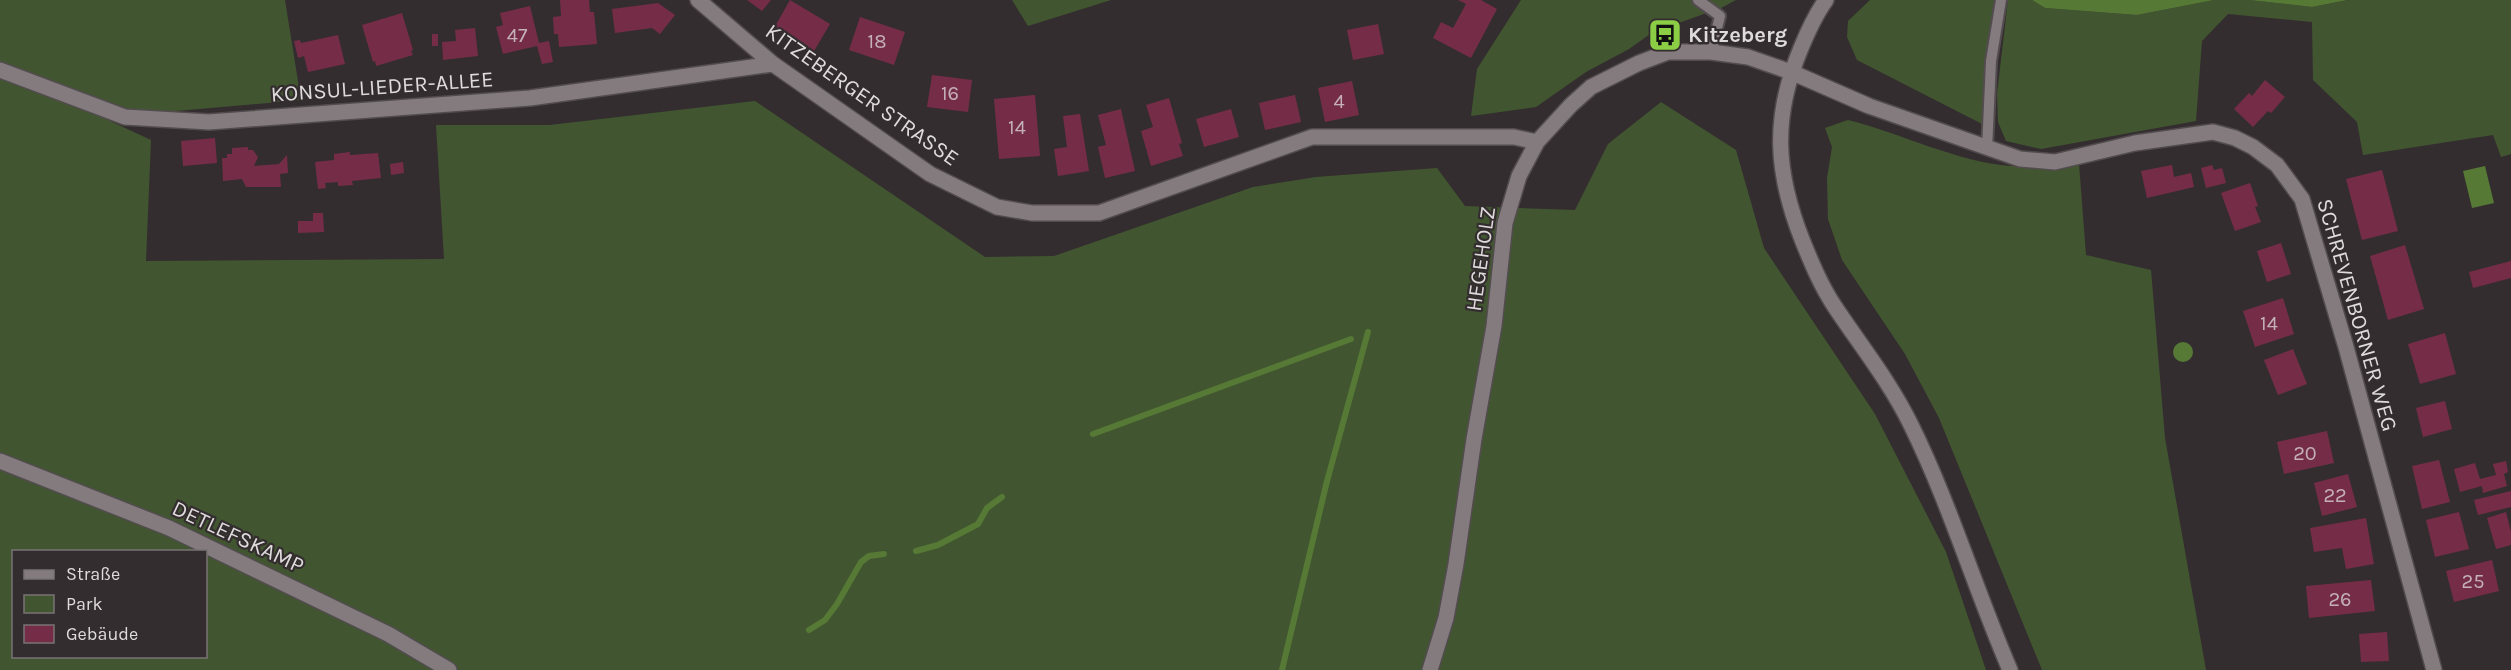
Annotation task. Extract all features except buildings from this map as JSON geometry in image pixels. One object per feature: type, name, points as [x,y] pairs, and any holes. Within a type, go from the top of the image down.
[{"type":"street","name":"KITZEBERGER STRASSE","points":[[698,0],[773,64],[930,174],[997,207],[1032,213],[1099,213],[1312,137],[1514,137],[1537,142]]},
{"type":"street","points":[[1826,0],[1815,14],[1791,72],[1780,119],[1781,172],[1790,211],[1815,271],[1834,306],[1890,385],[1911,425],[1939,486],[2010,670]]},
{"type":"street","name":"HEGEHOLZ","points":[[1430,670],[1446,618],[1456,564],[1474,439],[1494,326],[1505,224],[1519,176],[1537,142],[1571,105],[1592,87],[1668,52],[1711,52],[1748,57],[1791,72]]},
{"type":"street","name":"KONSUL-LIEDER-ALLEE","points":[[0,70],[125,117],[209,122],[530,98],[773,64]]},
{"type":"street","name":"SCHREVENBORNER WEG","points":[[1791,72],[1869,106],[2020,159],[2055,162],[2134,143],[2213,132],[2244,143],[2277,165],[2302,199],[2346,347],[2434,670]]},
{"type":"street","name":"DETLEFSKAMP","points":[[0,461],[169,528],[388,634],[449,670]]},
{"type":"lane","points":[[1698,0],[1720,16],[1711,52]]},
{"type":"lane","points":[[1987,149],[1991,61],[2001,0]]},
{"type":"green space","points":[[0,0],[285,0],[301,100],[165,112],[110,121],[151,140],[146,261],[444,259],[436,125],[550,125],[755,101],[985,257],[1054,256],[1253,187],[1316,177],[1437,168],[1465,206],[1575,210],[1608,144],[1661,102],[1736,150],[1764,248],[1875,414],[1946,552],[1986,670],[0,670]]},
{"type":"green space","points":[[1012,0],[1111,0],[1028,26]]},
{"type":"green space","points":[[1521,0],[1736,0],[1721,8],[1653,32],[1629,49],[1586,72],[1536,107],[1471,116],[1477,69]]},
{"type":"green space","points":[[1870,0],[1998,0],[1986,126],[1857,60],[1847,37],[1848,21]]},
{"type":"green space","points":[[2008,0],[2032,0],[2045,8],[2137,15],[2214,0],[2249,0],[2312,7],[2349,0],[2511,0],[2511,154],[2501,157],[2493,135],[2363,155],[2357,122],[2313,80],[2312,22],[2228,14],[2202,41],[2196,121],[2041,149],[2006,141],[1998,122],[1997,94]]},
{"type":"green space","points":[[1848,120],[1949,153],[1991,163],[2037,167],[2079,164],[2086,255],[2151,270],[2165,438],[2206,670],[2042,670],[1939,418],[1905,354],[1842,260],[1828,219],[1827,178],[1832,147],[1825,128]]},
{"type":"shaded area","points":[[2032,0],[2214,0],[2137,15],[2045,8]]},
{"type":"shaded area","points":[[2249,0],[2348,0],[2312,7]]},
{"type":"shaded area","points":[[2485,166],[2494,203],[2472,208],[2463,171]]},
{"type":"shaded area","points":[[2179,342],[2187,342],[2193,348],[2193,356],[2187,362],[2179,362],[2173,356],[2173,348]]},
{"type":"waterway","points":[[1282,670],[1327,481],[1368,332]]},
{"type":"waterway","points":[[1093,434],[1351,339]]},
{"type":"waterway","points":[[916,551],[938,545],[978,524],[987,508],[1002,497]]},
{"type":"waterway","points":[[809,630],[825,620],[861,562],[869,556],[884,554]]},
{"type":"place","name":"Kitzeberg","points":[[1665,35]]}]
